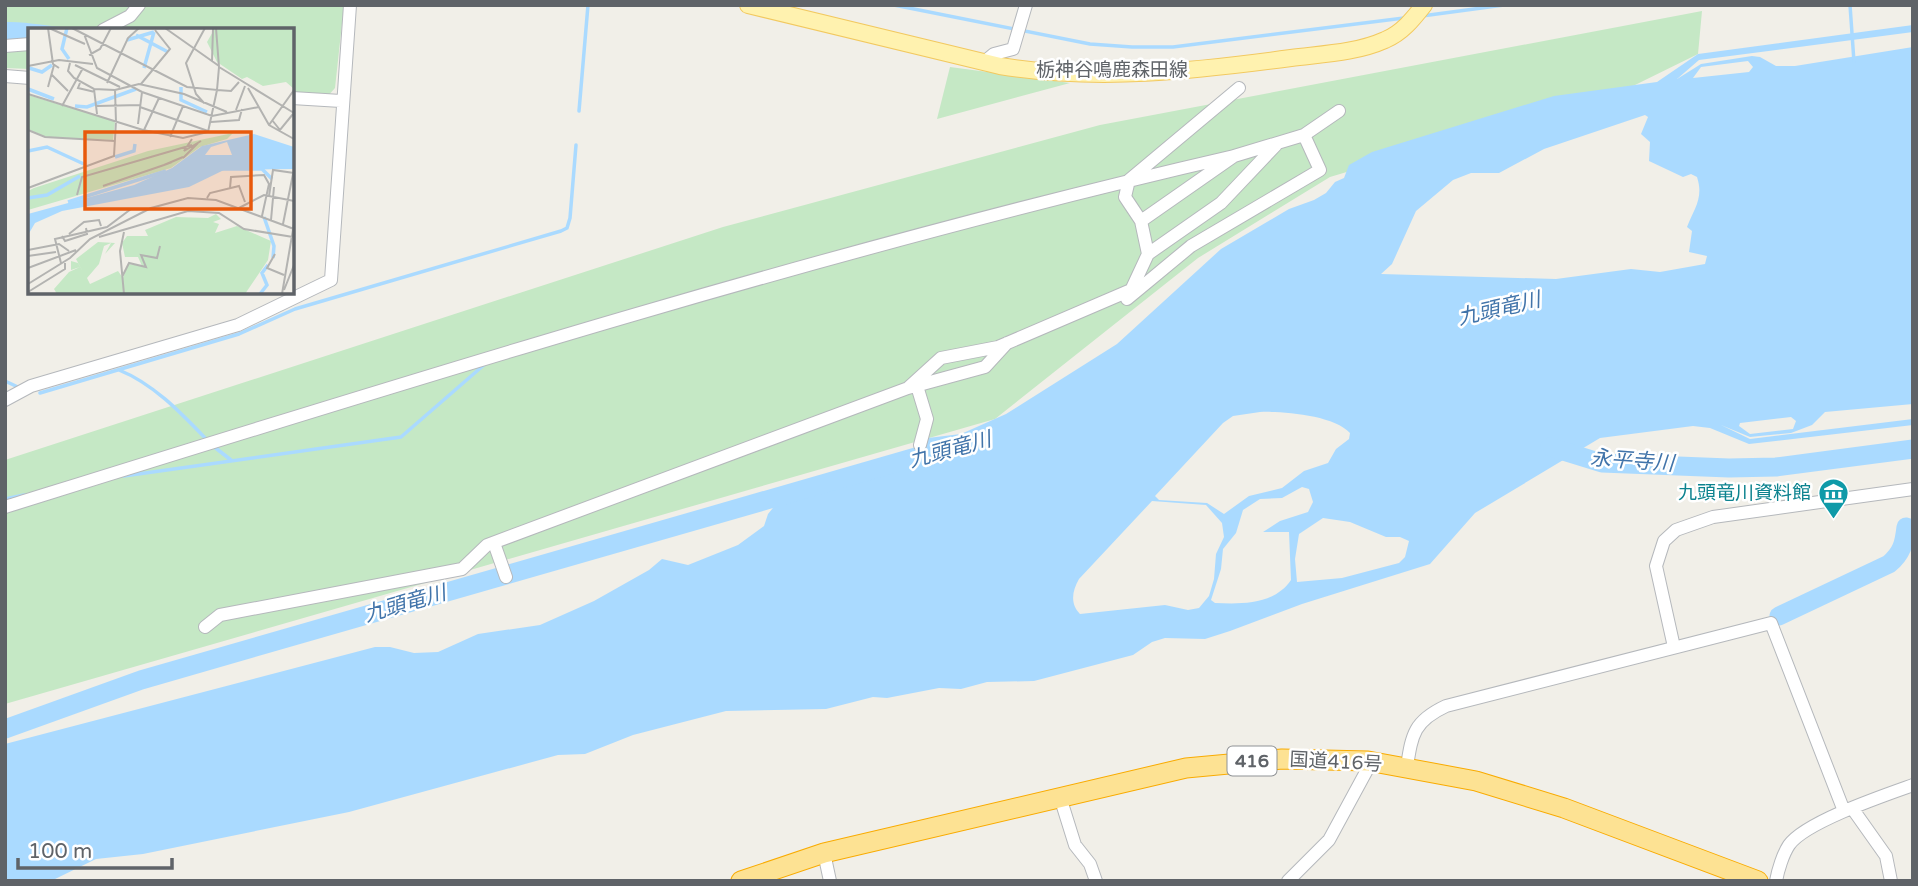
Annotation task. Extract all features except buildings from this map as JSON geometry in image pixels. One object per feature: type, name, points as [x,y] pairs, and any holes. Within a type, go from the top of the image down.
[{"type":"highway","name":"国道416号","points":[[741,881],[824,853],[1060,797],[1215,764],[1282,759],[1368,761],[1407,766],[1476,781],[1564,808],[1758,881]]},
{"type":"main road","name":"栃神谷鳴鹿森田線","points":[[748,5],[984,63],[1066,73],[1181,71],[1348,50],[1386,40],[1401,31],[1424,5]]},
{"type":"street","points":[[107,28],[130,16],[139,5]]},
{"type":"street","points":[[5,400],[31,386],[238,325],[331,280],[341,101],[350,5]]},
{"type":"street","points":[[984,63],[994,54],[1013,49],[1026,5]]},
{"type":"street","points":[[5,46],[28,44]]},
{"type":"street","points":[[5,76],[28,78]]},
{"type":"street","points":[[1148,254],[1141,221],[1125,197],[1129,180],[1239,88]]},
{"type":"street","points":[[294,98],[341,101]]},
{"type":"street","points":[[5,507],[436,372],[864,247],[1278,143],[1304,135],[1339,111]]},
{"type":"street","points":[[1278,143],[1221,203],[1148,254],[1127,299],[1191,246],[1320,170],[1304,135]]},
{"type":"street","points":[[1141,221],[1234,156]]},
{"type":"street","points":[[913,387],[942,358],[1007,343],[1132,290]]},
{"type":"street","points":[[205,627],[220,615],[462,569],[494,543],[913,387],[985,367],[1007,343]]},
{"type":"street","points":[[913,387],[927,419],[920,445]]},
{"type":"street","points":[[1674,647],[1656,566],[1664,541],[1676,530],[1713,517],[1913,489]]},
{"type":"street","points":[[494,543],[506,577]]},
{"type":"street","points":[[1407,766],[1411,738],[1419,724],[1428,714],[1446,706],[1771,622],[1848,809],[1886,856],[1891,881]]},
{"type":"street","points":[[1288,881],[1329,840],[1367,770],[1368,761]]},
{"type":"street","points":[[1776,881],[1789,845],[1848,809],[1913,785]]},
{"type":"street","points":[[1060,797],[1075,845],[1090,864],[1096,881]]},
{"type":"street","points":[[824,853],[830,881]]},
{"type":"green space","points":[[5,5],[344,5],[335,88],[327,97],[294,94],[294,28],[28,28],[28,69],[5,68]]},
{"type":"green space","points":[[1702,11],[1698,54],[1633,86],[1330,177],[1198,258],[995,419],[5,704],[5,460],[723,227],[1100,125]]},
{"type":"green space","points":[[950,67],[1070,83],[937,119]]},
{"type":"water","points":[[5,22],[75,27],[28,28],[28,38],[5,40]]},
{"type":"water","points":[[1913,25],[1913,32],[1699,60],[1677,79],[1701,64],[1752,56],[1760,57],[1776,66],[1795,66],[1913,47],[1913,404],[1825,412],[1812,425],[1791,433],[1750,437],[1721,425],[1750,439],[1913,419],[1913,425],[1749,444],[1710,428],[1693,426],[1600,438],[1475,513],[1430,564],[1302,604],[1205,639],[1165,638],[1152,642],[1133,655],[1034,681],[987,682],[961,689],[939,688],[887,698],[873,697],[826,709],[726,711],[633,735],[585,754],[558,755],[349,812],[143,854],[96,859],[51,881],[5,880],[5,744],[375,647],[390,647],[414,653],[438,652],[478,634],[540,625],[594,601],[649,570],[662,559],[688,565],[738,545],[764,526],[768,514],[781,498],[798,488],[853,470],[866,473],[886,470],[901,463],[928,438],[961,434],[1006,414],[1117,344],[1221,249],[1289,209],[1326,193],[1335,182],[1344,178],[1349,165],[1372,152],[1554,96],[1657,82],[1698,54]],"holes":[[[1748,61],[1753,67],[1749,72],[1693,78],[1701,67]],[[1645,115],[1648,117],[1641,134],[1650,142],[1649,161],[1683,177],[1691,174],[1697,177],[1699,197],[1687,227],[1692,231],[1689,252],[1707,256],[1705,264],[1660,272],[1631,269],[1556,279],[1381,274],[1392,264],[1416,211],[1453,180],[1471,173],[1499,173],[1544,149]],[[1282,412],[1321,418],[1350,433],[1349,439],[1336,449],[1328,463],[1304,471],[1282,488],[1249,496],[1224,514],[1207,503],[1159,500],[1155,496],[1223,423],[1233,416]],[[1791,417],[1796,421],[1793,429],[1750,434],[1739,426],[1740,423]],[[1302,487],[1309,489],[1313,502],[1308,512],[1280,521],[1263,532],[1289,532],[1291,580],[1267,599],[1246,603],[1215,603],[1211,600],[1221,569],[1223,549],[1236,533],[1243,510],[1260,499],[1282,498]],[[1152,501],[1206,505],[1222,523],[1224,537],[1216,554],[1214,579],[1209,596],[1199,608],[1188,610],[1165,605],[1080,614],[1073,602],[1077,584]],[[1323,518],[1350,522],[1386,537],[1400,537],[1409,541],[1405,557],[1399,563],[1342,578],[1297,582],[1295,559],[1299,534]]]},
{"type":"waterway","points":[[579,111],[588,5]]},
{"type":"waterway","points":[[894,5],[1090,44],[1132,47],[1173,47],[1404,18]]},
{"type":"waterway","points":[[1422,16],[1504,5]]},
{"type":"waterway","points":[[1850,5],[1854,62]]},
{"type":"waterway","points":[[40,393],[239,334],[295,309],[561,231],[567,228],[570,218],[576,145]]},
{"type":"waterway","points":[[124,476],[401,437],[485,364]]},
{"type":"waterway","points":[[119,370],[156,391],[208,441]]},
{"type":"waterway","points":[[5,381],[20,388]]},
{"type":"waterway","points":[[213,446],[231,460]]},
{"type":"waterway","name":"永平寺川","points":[[1550,447],[1602,463],[1729,468],[1776,467],[1913,449]]},
{"type":"waterway","name":"九頭竜川","points":[[5,729],[141,680],[930,453]]},
{"type":"waterway","points":[[5,499],[24,495]]},
{"type":"waterway","points":[[1779,616],[1889,564],[1902,548],[1906,527]]},
{"type":"place","name":"九頭竜川資料館","points":[[1834,520]]}]
